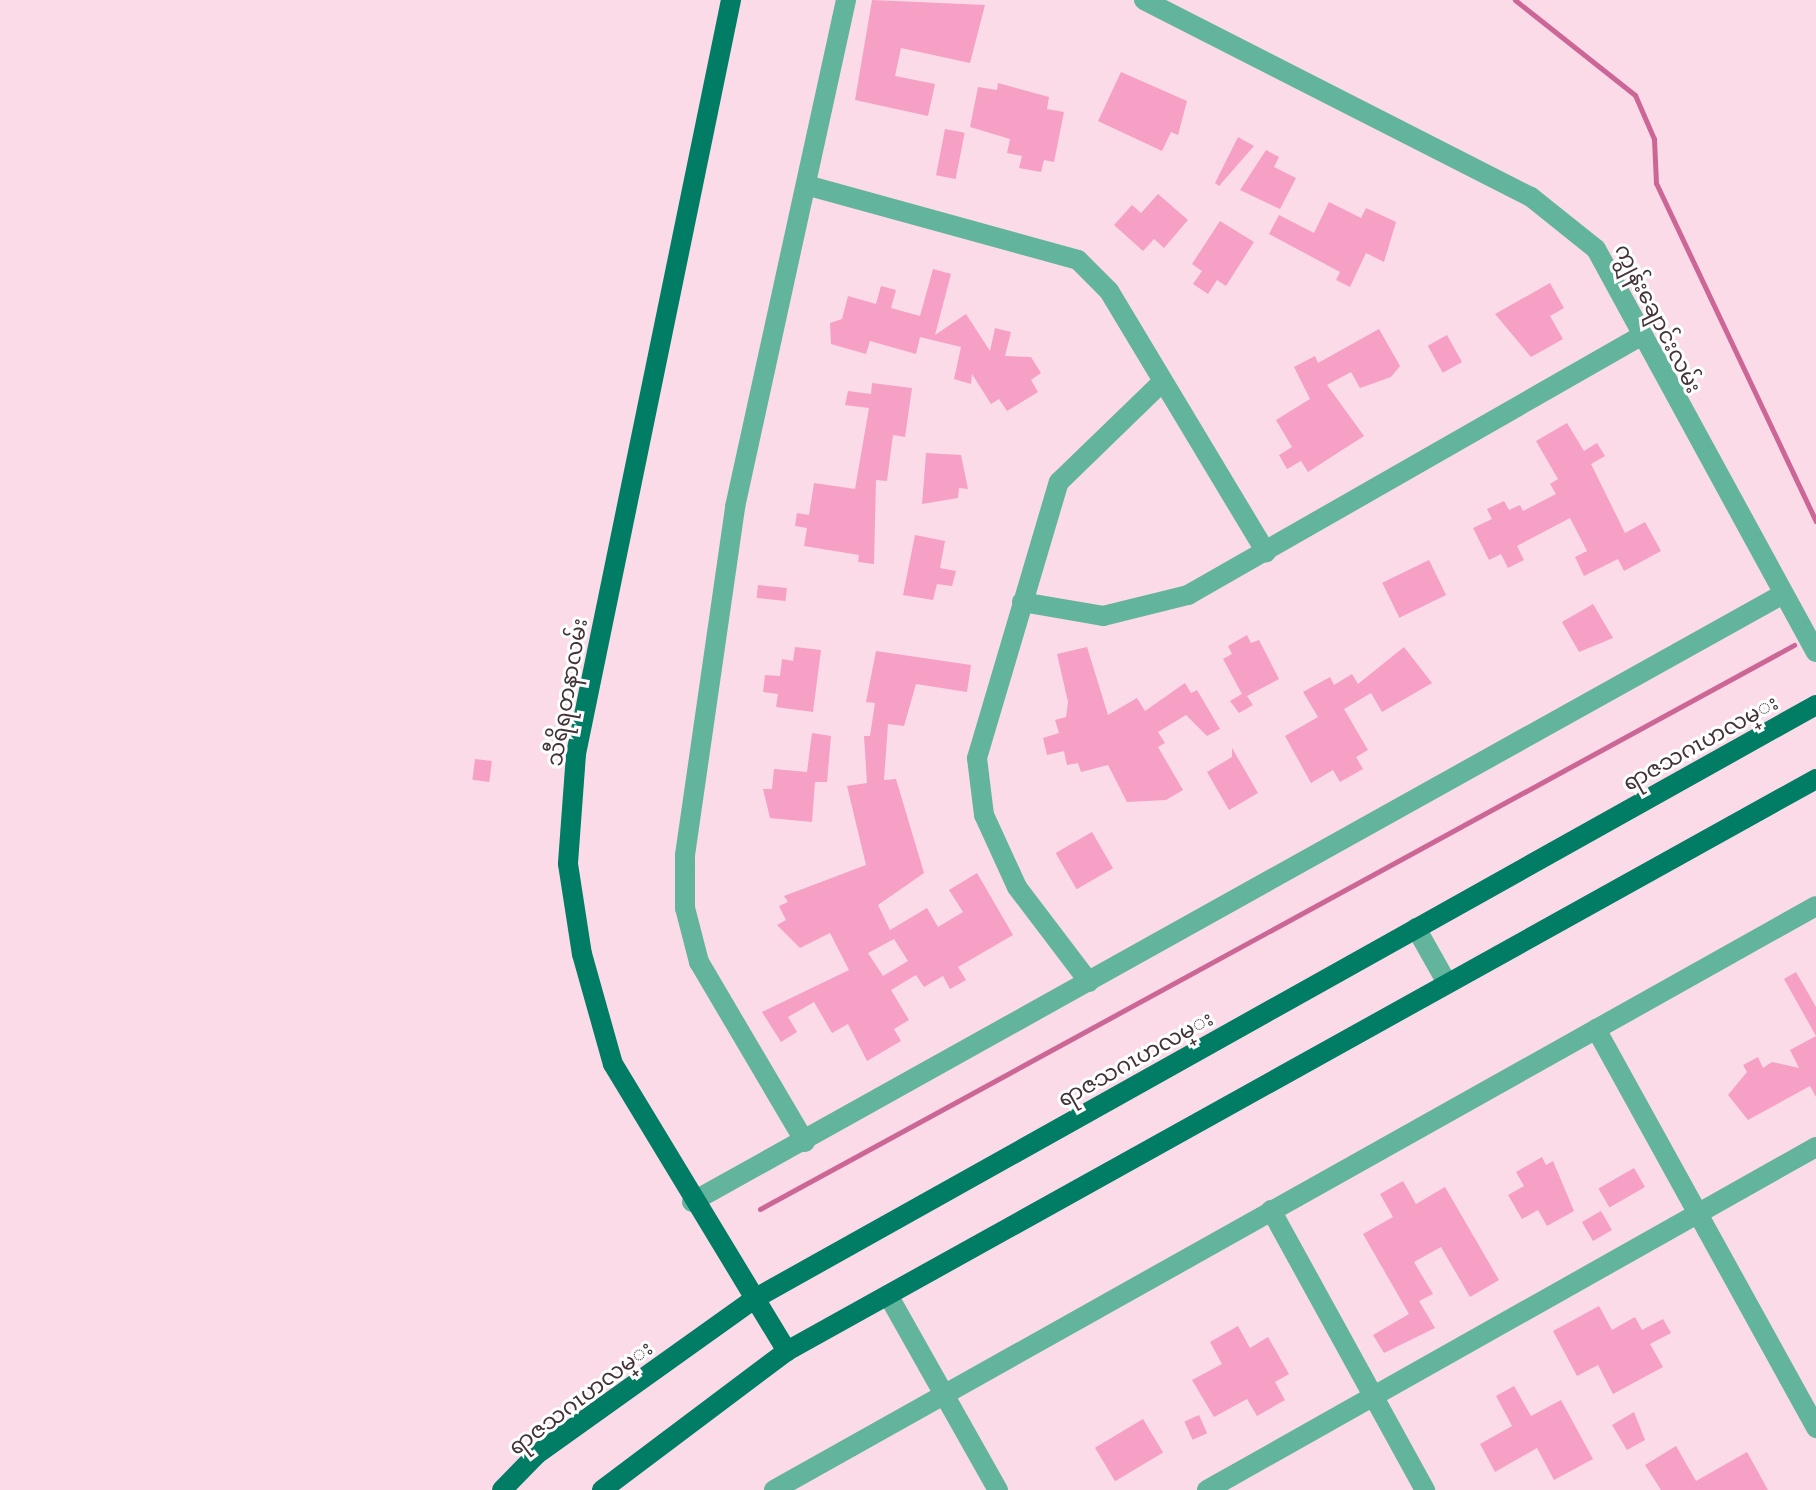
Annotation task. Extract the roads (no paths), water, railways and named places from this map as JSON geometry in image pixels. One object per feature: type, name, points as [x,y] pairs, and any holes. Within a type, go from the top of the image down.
[{"type":"main road","name":"သီရိရတနာလမ်း","points":[[731,0],[576,754],[568,864],[582,954],[613,1064],[692,1202],[787,1351]]},
{"type":"main road","name":"ရာဇသဂၤဟလမ္း","points":[[502,1490],[537,1454],[754,1299],[1816,705]]},
{"type":"main road","points":[[602,1490],[787,1351],[1816,779]]},
{"type":"street","points":[[805,1142],[699,962],[685,908],[685,855],[735,507],[846,0]]},
{"type":"street","name":"ကျွန်းချောင်းလမ်း","points":[[1144,0],[1561,215],[1596,249],[1639,337],[1781,595],[1816,652]]},
{"type":"street","points":[[806,185],[1078,260],[1109,291],[1160,384],[1266,552]]},
{"type":"street","points":[[1022,602],[1103,616],[1188,595],[1639,337]]},
{"type":"street","points":[[1089,982],[1017,887],[984,815],[977,758],[1059,482],[1160,384]]},
{"type":"street","points":[[692,1202],[805,1142],[1781,595]]},
{"type":"street","points":[[774,1490],[943,1392],[1816,906]]},
{"type":"street","points":[[1416,928],[1447,983]]},
{"type":"street","points":[[1596,1029],[1816,1428]]},
{"type":"street","points":[[1207,1490],[1816,1147]]},
{"type":"street","points":[[1271,1210],[1425,1490]]},
{"type":"street","points":[[888,1295],[998,1490]]},
{"type":"waterway","points":[[1515,0],[1635,95],[1654,139],[1656,183],[1816,521]]},
{"type":"waterway","points":[[760,1209],[1794,645]]}]
